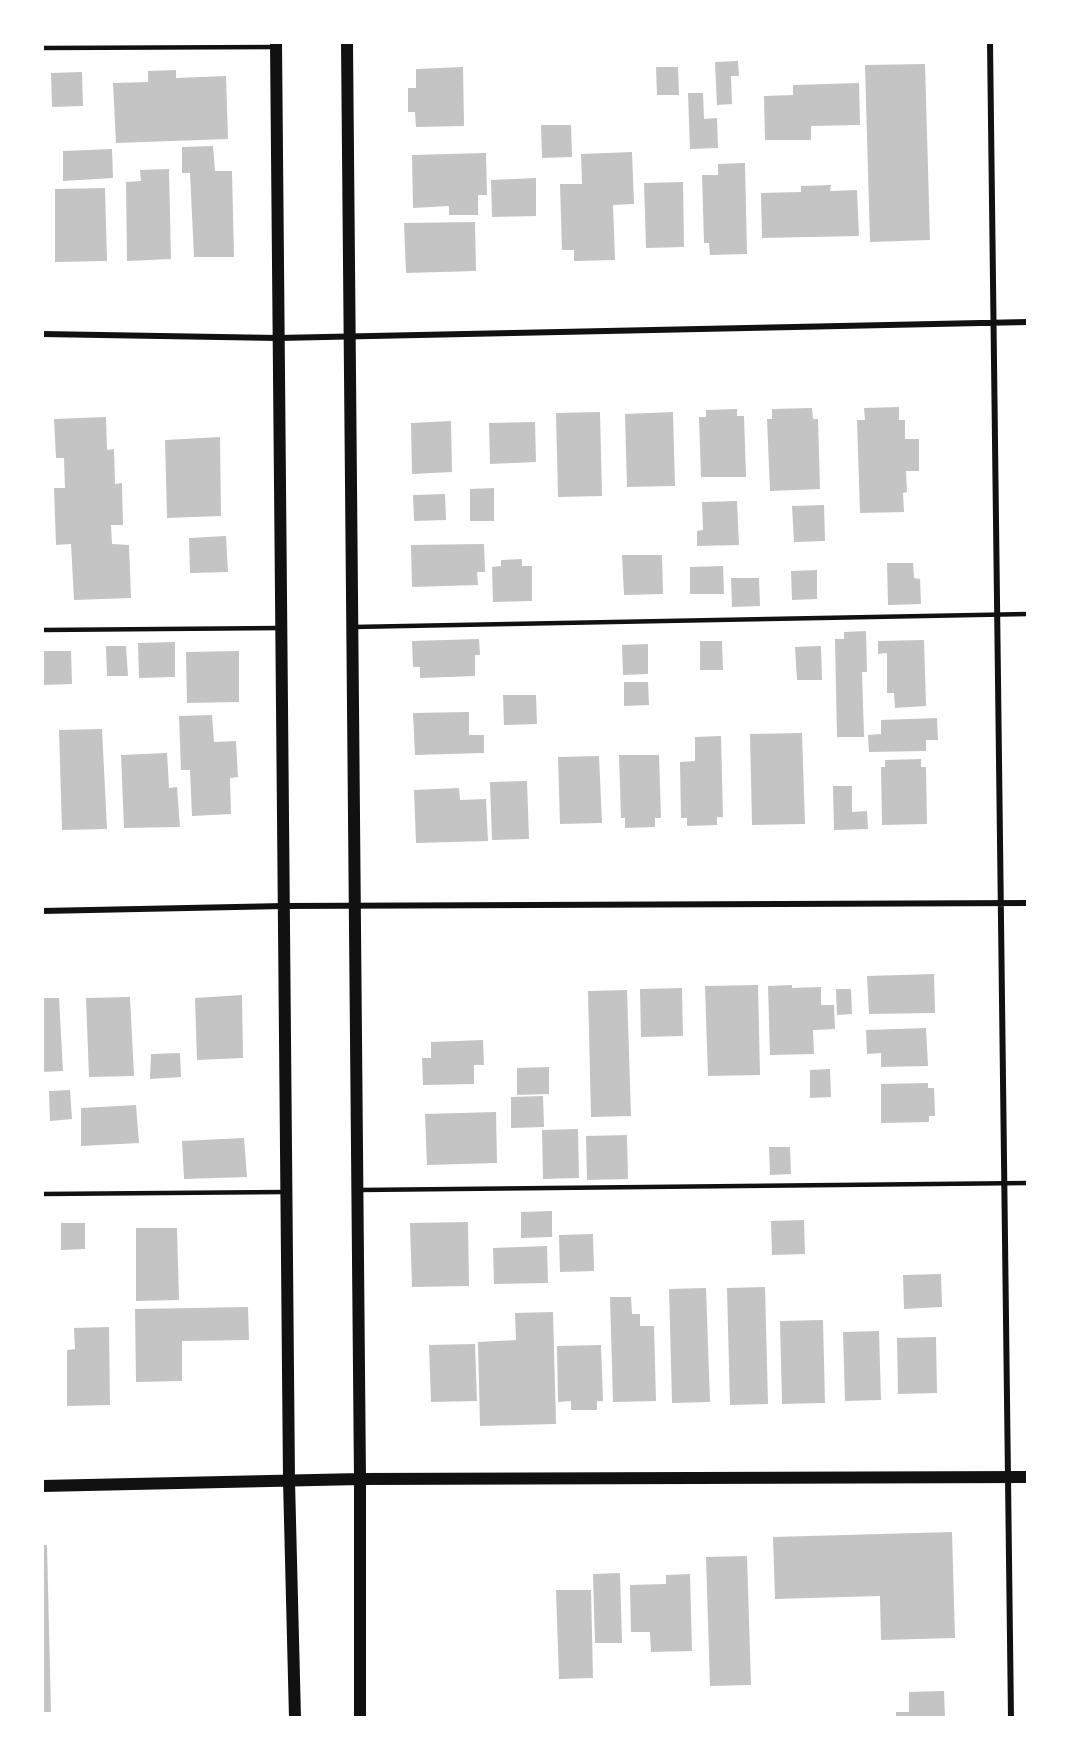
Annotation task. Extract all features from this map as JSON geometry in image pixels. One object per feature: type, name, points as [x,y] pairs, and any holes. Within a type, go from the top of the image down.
[{"type":"main road","points":[[346,42],[358,1190],[360,1718]]},
{"type":"main road","points":[[276,45],[294,1718]]},
{"type":"main road","points":[[42,1486],[360,1479],[1028,1477]]},
{"type":"street","points":[[990,42],[1011,1718]]},
{"type":"street","points":[[42,333],[278,338],[1028,322]]},
{"type":"street","points":[[42,911],[284,906],[1028,903]]},
{"type":"lane","points":[[42,48],[276,45]]},
{"type":"lane","points":[[352,627],[1028,614]]},
{"type":"lane","points":[[42,630],[281,628]]},
{"type":"lane","points":[[358,1190],[1028,1183]]},
{"type":"lane","points":[[42,1194],[287,1192]]},
{"type":"building","points":[[738,61],[739,76],[731,76],[732,104],[717,105],[715,62]]},
{"type":"building","points":[[925,64],[930,240],[870,242],[865,65]]},
{"type":"building","points":[[463,67],[464,126],[416,127],[415,112],[408,112],[408,88],[416,88],[416,69]]},
{"type":"building","points":[[656,67],[678,67],[679,95],[657,95]]},
{"type":"building","points":[[176,70],[176,78],[226,76],[228,139],[116,143],[113,83],[148,82],[148,71]]},
{"type":"building","points":[[82,72],[83,106],[52,107],[51,73]]},
{"type":"building","points":[[859,83],[860,125],[811,126],[811,140],[765,140],[764,96],[793,95],[793,85]]},
{"type":"building","points":[[688,93],[703,93],[704,119],[717,118],[718,148],[690,149]]},
{"type":"building","points":[[541,125],[571,125],[572,157],[542,158]]},
{"type":"building","points":[[213,146],[215,171],[232,171],[234,257],[194,257],[190,173],[182,173],[182,147]]},
{"type":"building","points":[[112,149],[113,178],[63,181],[63,151]]},
{"type":"building","points":[[632,152],[634,204],[613,205],[615,260],[574,261],[574,250],[562,250],[560,184],[582,184],[581,154]]},
{"type":"building","points":[[486,153],[487,195],[478,195],[478,215],[449,215],[449,206],[413,208],[412,155]]},
{"type":"building","points":[[745,163],[747,254],[710,255],[709,243],[704,243],[702,175],[718,175],[718,164]]},
{"type":"building","points":[[169,169],[171,259],[127,261],[126,182],[141,181],[140,170]]},
{"type":"building","points":[[536,178],[536,216],[492,217],[491,180]]},
{"type":"building","points":[[683,182],[684,247],[646,248],[644,183]]},
{"type":"building","points":[[831,185],[830,191],[857,190],[859,236],[762,238],[761,193],[801,192],[801,186]]},
{"type":"building","points":[[105,188],[107,261],[55,262],[55,189]]},
{"type":"building","points":[[475,222],[476,271],[406,273],[404,223]]},
{"type":"building","points":[[899,407],[899,420],[905,420],[905,439],[919,439],[919,471],[906,471],[907,492],[903,493],[904,512],[860,513],[857,420],[865,420],[864,408]]},
{"type":"building","points":[[812,408],[813,419],[818,419],[820,489],[770,491],[767,419],[772,419],[772,409]]},
{"type":"building","points":[[737,409],[737,416],[744,416],[746,477],[701,477],[699,417],[706,417],[706,410]]},
{"type":"building","points":[[600,412],[602,496],[558,497],[556,413]]},
{"type":"building","points":[[673,412],[675,486],[627,487],[625,414]]},
{"type":"building","points":[[106,417],[107,450],[114,449],[115,484],[122,483],[123,525],[111,525],[112,544],[129,545],[131,598],[74,600],[71,544],[56,545],[54,488],[65,488],[64,458],[56,458],[54,419]]},
{"type":"building","points":[[451,421],[452,472],[412,474],[411,423]]},
{"type":"building","points":[[535,422],[536,462],[490,464],[489,423]]},
{"type":"building","points":[[220,437],[221,516],[167,518],[165,440]]},
{"type":"building","points":[[494,488],[494,521],[470,521],[470,489]]},
{"type":"building","points":[[445,494],[446,520],[414,521],[413,495]]},
{"type":"building","points":[[737,501],[739,545],[697,546],[697,531],[703,530],[702,502]]},
{"type":"building","points":[[824,505],[825,541],[794,542],[792,506]]},
{"type":"building","points":[[226,536],[228,572],[190,573],[189,538]]},
{"type":"building","points":[[484,544],[485,572],[477,572],[478,585],[412,587],[411,545]]},
{"type":"building","points":[[622,555],[662,555],[663,594],[624,595]]},
{"type":"building","points":[[522,559],[522,566],[532,566],[532,601],[493,602],[492,567],[501,566],[501,560]]},
{"type":"building","points":[[887,563],[913,563],[914,578],[920,579],[921,604],[888,605]]},
{"type":"building","points":[[723,566],[724,594],[690,594],[690,567]]},
{"type":"building","points":[[817,570],[817,599],[792,600],[791,571]]},
{"type":"building","points":[[731,578],[759,578],[760,606],[732,607]]},
{"type":"building","points":[[866,631],[867,672],[862,672],[864,737],[837,737],[835,639],[844,639],[844,632]]},
{"type":"building","points":[[479,639],[480,655],[475,655],[475,676],[420,678],[420,667],[413,667],[412,641]]},
{"type":"building","points":[[924,640],[926,706],[895,708],[894,693],[887,693],[887,653],[878,654],[878,641]]},
{"type":"building","points":[[700,641],[722,641],[723,670],[700,670]]},
{"type":"building","points":[[175,642],[175,677],[139,678],[138,643]]},
{"type":"building","points":[[648,644],[648,674],[623,675],[622,645]]},
{"type":"building","points":[[106,646],[126,646],[128,676],[107,676]]},
{"type":"building","points":[[821,646],[822,680],[797,680],[795,647]]},
{"type":"building","points":[[42,651],[71,651],[72,684],[42,685]]},
{"type":"building","points":[[239,651],[239,702],[187,703],[186,652]]},
{"type":"building","points":[[624,682],[648,682],[649,705],[624,706]]},
{"type":"building","points":[[503,695],[536,695],[537,724],[504,725]]},
{"type":"building","points":[[469,712],[469,735],[484,735],[484,753],[415,755],[413,713]]},
{"type":"building","points":[[212,715],[214,742],[236,741],[238,777],[230,778],[231,814],[192,816],[190,770],[181,770],[179,716]]},
{"type":"building","points":[[937,718],[938,740],[926,740],[926,751],[869,752],[868,735],[881,734],[881,720]]},
{"type":"building","points":[[102,729],[107,829],[62,830],[59,730]]},
{"type":"building","points":[[802,733],[805,824],[752,825],[750,734]]},
{"type":"building","points":[[721,736],[723,817],[717,817],[717,825],[687,826],[687,818],[681,818],[680,762],[695,761],[695,737]]},
{"type":"building","points":[[167,753],[169,788],[177,787],[180,827],[124,828],[121,755]]},
{"type":"building","points":[[619,755],[659,755],[661,818],[655,818],[655,827],[625,828],[625,818],[621,818]]},
{"type":"building","points":[[599,756],[602,823],[560,824],[558,757]]},
{"type":"building","points":[[921,759],[921,767],[926,767],[927,824],[882,825],[881,767],[885,767],[885,760]]},
{"type":"building","points":[[527,781],[529,839],[492,840],[490,782]]},
{"type":"building","points":[[833,786],[852,786],[852,812],[867,811],[868,829],[834,830]]},
{"type":"building","points":[[459,788],[460,800],[486,799],[488,841],[416,843],[414,790]]},
{"type":"building","points":[[934,974],[935,1013],[869,1014],[867,976]]},
{"type":"building","points":[[758,985],[760,1075],[708,1076],[705,986]]},
{"type":"building","points":[[792,985],[792,988],[821,987],[821,1005],[834,1005],[835,1029],[813,1030],[814,1054],[770,1055],[768,986]]},
{"type":"building","points":[[682,988],[683,1036],[641,1037],[640,989]]},
{"type":"building","points":[[836,989],[851,989],[852,1014],[837,1015]]},
{"type":"building","points":[[627,990],[631,1116],[591,1117],[588,991]]},
{"type":"building","points":[[242,995],[243,1058],[197,1060],[195,998]]},
{"type":"building","points":[[130,997],[134,1076],[89,1077],[86,998]]},
{"type":"building","points":[[42,998],[59,998],[63,1071],[42,1072]]},
{"type":"building","points":[[926,1028],[928,1066],[881,1067],[881,1053],[867,1054],[866,1030]]},
{"type":"building","points":[[483,1040],[484,1065],[474,1065],[474,1084],[423,1085],[422,1058],[431,1058],[431,1042]]},
{"type":"building","points":[[180,1053],[181,1077],[150,1079],[151,1054]]},
{"type":"building","points":[[549,1067],[549,1094],[517,1095],[517,1068]]},
{"type":"building","points":[[830,1069],[831,1097],[810,1098],[810,1070]]},
{"type":"building","points":[[928,1083],[928,1088],[934,1088],[935,1116],[929,1116],[929,1122],[881,1123],[881,1084]]},
{"type":"building","points":[[70,1090],[72,1119],[50,1121],[49,1091]]},
{"type":"building","points":[[543,1096],[544,1127],[511,1128],[511,1097]]},
{"type":"building","points":[[136,1105],[139,1143],[81,1146],[81,1108]]},
{"type":"building","points":[[496,1112],[497,1163],[427,1165],[425,1114]]},
{"type":"building","points":[[578,1129],[579,1178],[543,1179],[542,1130]]},
{"type":"building","points":[[627,1135],[628,1179],[587,1180],[586,1136]]},
{"type":"building","points":[[244,1138],[247,1177],[184,1179],[182,1141]]},
{"type":"building","points":[[769,1147],[790,1147],[791,1174],[770,1175]]},
{"type":"building","points":[[552,1211],[552,1237],[521,1238],[521,1212]]},
{"type":"building","points":[[804,1220],[805,1254],[772,1255],[771,1221]]},
{"type":"building","points":[[468,1222],[469,1286],[412,1287],[410,1223]]},
{"type":"building","points":[[61,1223],[85,1223],[85,1249],[61,1250]]},
{"type":"building","points":[[136,1228],[177,1228],[179,1300],[136,1301]]},
{"type":"building","points":[[593,1234],[594,1271],[560,1272],[559,1235]]},
{"type":"building","points":[[547,1246],[548,1283],[494,1284],[493,1248]]},
{"type":"building","points":[[941,1274],[942,1307],[904,1309],[903,1275]]},
{"type":"building","points":[[765,1287],[768,1404],[730,1405],[727,1288]]},
{"type":"building","points":[[706,1288],[710,1402],[672,1403],[669,1289]]},
{"type":"building","points":[[610,1297],[631,1297],[632,1314],[640,1314],[640,1326],[654,1326],[656,1401],[613,1402]]},
{"type":"building","points":[[248,1307],[249,1340],[182,1341],[182,1381],[136,1382],[135,1309]]},
{"type":"building","points":[[553,1312],[556,1424],[480,1426],[478,1342],[516,1340],[515,1313]]},
{"type":"building","points":[[823,1320],[825,1403],[782,1404],[780,1321]]},
{"type":"building","points":[[109,1327],[110,1405],[67,1406],[67,1350],[75,1349],[74,1328]]},
{"type":"building","points":[[879,1331],[881,1400],[845,1401],[843,1332]]},
{"type":"building","points":[[936,1337],[937,1393],[898,1394],[897,1338]]},
{"type":"building","points":[[475,1344],[477,1401],[431,1402],[429,1345]]},
{"type":"building","points":[[601,1345],[603,1401],[597,1401],[597,1410],[571,1410],[571,1401],[558,1402],[557,1346]]},
{"type":"building","points":[[952,1532],[955,1638],[881,1640],[880,1596],[775,1599],[773,1537]]},
{"type":"building","points":[[42,1545],[47,1545],[51,1712],[42,1712]]},
{"type":"building","points":[[747,1556],[751,1685],[710,1686],[706,1557]]},
{"type":"building","points":[[620,1573],[622,1643],[595,1643],[593,1574]]},
{"type":"building","points":[[690,1574],[692,1651],[651,1652],[650,1632],[631,1632],[630,1585],[666,1584],[666,1575]]},
{"type":"building","points":[[556,1590],[591,1590],[593,1678],[559,1679]]},
{"type":"building","points":[[944,1691],[945,1718],[896,1718],[896,1712],[909,1712],[909,1692]]}]
